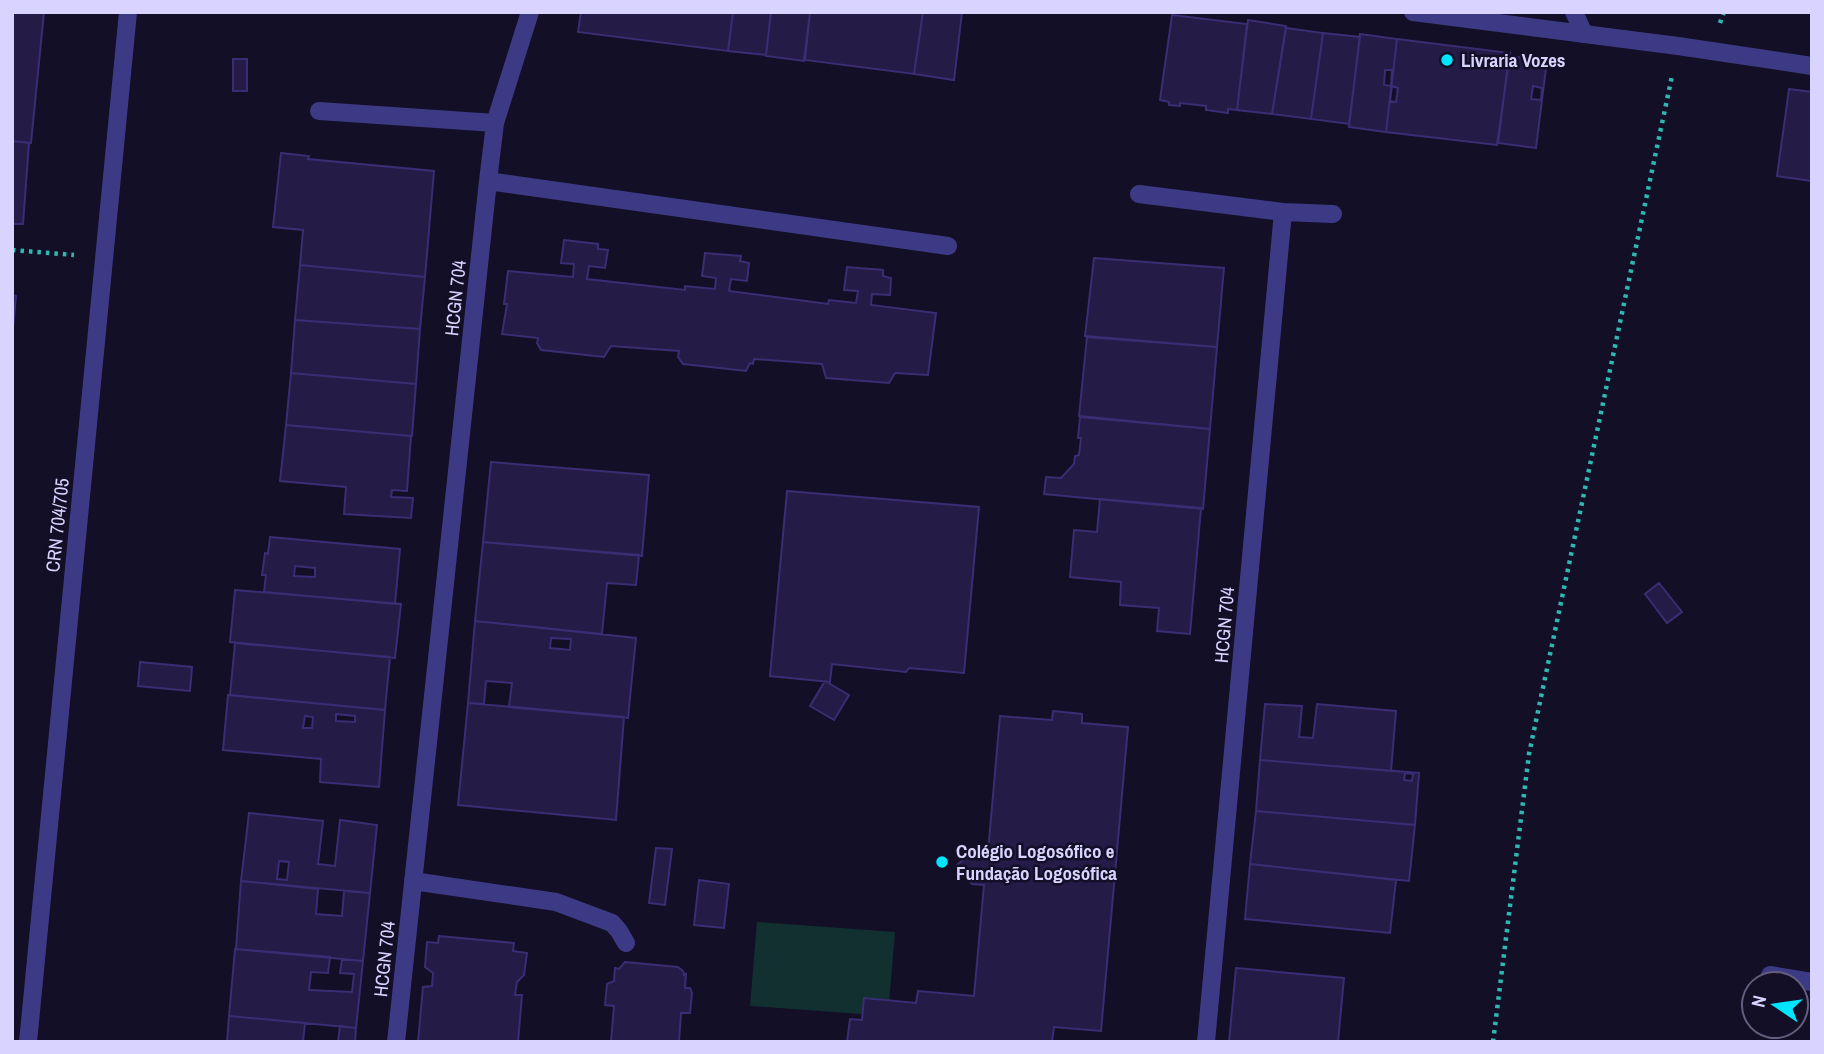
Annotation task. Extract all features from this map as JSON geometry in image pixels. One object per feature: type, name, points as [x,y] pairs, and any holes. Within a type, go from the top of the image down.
[{"type":"street","name":"CRN 704/705","points":[[28,1042],[128,12]]},
{"type":"street","name":"HCGN 704","points":[[396,1042],[495,122],[530,12]]},
{"type":"street","points":[[1413,12],[1812,66]]},
{"type":"street","points":[[1574,12],[1584,34]]},
{"type":"street","points":[[319,111],[495,122]]},
{"type":"street","points":[[488,181],[948,246]]},
{"type":"street","points":[[1139,194],[1283,212],[1333,214]]},
{"type":"street","name":"HCGN 704","points":[[1206,1042],[1283,212]]},
{"type":"street","points":[[413,881],[556,902],[612,923],[626,943]]},
{"type":"path","points":[[1493,1042],[1530,754],[1678,46]]},
{"type":"path","points":[[12,250],[104,258]]},
{"type":"green space","points":[[757,922],[895,932],[888,1016],[750,1006]]},
{"type":"building","points":[[12,12],[44,12],[31,143],[12,141]]},
{"type":"building","points":[[581,12],[733,12],[728,51],[578,32]]},
{"type":"building","points":[[733,12],[771,12],[766,55],[728,51]]},
{"type":"building","points":[[771,12],[810,12],[804,61],[766,56]]},
{"type":"building","points":[[810,12],[923,12],[914,74],[805,60]]},
{"type":"building","points":[[923,12],[962,12],[954,80],[914,74]]},
{"type":"building","points":[[1172,15],[1247,24],[1237,110],[1228,109],[1228,113],[1206,110],[1206,106],[1180,103],[1180,106],[1169,105],[1169,102],[1160,100]]},
{"type":"building","points":[[1248,20],[1286,26],[1272,114],[1237,110]]},
{"type":"building","points":[[1286,28],[1323,33],[1311,119],[1272,114]]},
{"type":"building","points":[[1323,33],[1360,37],[1349,124],[1311,119]]},
{"type":"building","points":[[1360,34],[1397,39],[1386,132],[1349,127]],"holes":[[[1385,70],[1392,70],[1391,86],[1384,85]]]},
{"type":"building","points":[[1397,39],[1510,53],[1497,145],[1386,132]],"holes":[[[1392,86],[1398,88],[1396,102],[1390,101]]]},
{"type":"building","points":[[1509,56],[1547,60],[1536,148],[1498,143]],"holes":[[[1533,86],[1542,88],[1541,100],[1531,99]]]},
{"type":"building","points":[[233,59],[247,59],[247,91],[233,91]]},
{"type":"building","points":[[1789,89],[1812,92],[1812,181],[1777,176]]},
{"type":"building","points":[[12,141],[29,143],[23,224],[12,224]]},
{"type":"building","points":[[281,153],[309,156],[308,159],[434,171],[425,277],[300,265],[303,230],[273,227]]},
{"type":"building","points":[[564,240],[598,244],[598,249],[608,250],[605,268],[589,266],[587,279],[685,290],[685,286],[715,289],[716,278],[702,276],[705,253],[741,256],[740,261],[749,263],[747,281],[731,279],[729,291],[828,304],[829,300],[856,303],[858,291],[844,290],[847,267],[883,270],[883,276],[891,278],[890,295],[872,294],[871,305],[936,313],[928,375],[895,373],[889,383],[826,378],[822,364],[754,359],[746,371],[683,364],[678,357],[679,351],[611,346],[604,357],[541,350],[537,343],[538,338],[502,334],[507,304],[504,304],[508,271],[573,277],[574,264],[561,263]]},
{"type":"building","points":[[1094,258],[1224,268],[1217,347],[1085,336]]},
{"type":"building","points":[[300,265],[425,277],[420,329],[295,320]]},
{"type":"building","points":[[12,295],[16,296],[12,339]]},
{"type":"building","points":[[295,320],[420,329],[416,384],[291,373]]},
{"type":"building","points":[[1087,337],[1217,347],[1210,429],[1079,416]]},
{"type":"building","points":[[291,373],[416,384],[412,436],[286,425]]},
{"type":"building","points":[[1080,417],[1210,429],[1203,509],[1044,494],[1046,477],[1061,478],[1074,464],[1075,456],[1079,455]]},
{"type":"building","points":[[286,425],[411,436],[407,491],[392,490],[391,497],[413,498],[411,518],[344,514],[346,487],[280,481]]},
{"type":"building","points":[[491,462],[649,475],[642,556],[483,542]]},
{"type":"building","points":[[787,491],[979,507],[964,673],[909,668],[906,672],[832,664],[830,682],[770,676]]},
{"type":"building","points":[[1100,499],[1201,508],[1190,634],[1157,631],[1159,608],[1120,605],[1121,582],[1070,577],[1074,530],[1097,532]]},
{"type":"building","points":[[270,537],[400,549],[395,604],[264,592],[266,575],[262,575],[265,553],[268,554]],"holes":[[[295,566],[315,568],[315,577],[294,576]]]},
{"type":"building","points":[[483,542],[639,555],[636,585],[607,583],[602,634],[475,621]]},
{"type":"building","points":[[1659,583],[1682,612],[1667,623],[1645,594]]},
{"type":"building","points":[[235,590],[401,604],[395,658],[230,642]]},
{"type":"building","points":[[475,621],[636,638],[628,718],[509,707],[512,683],[486,681],[484,704],[468,703]],"holes":[[[551,638],[571,639],[570,650],[550,648]]]},
{"type":"building","points":[[235,643],[390,657],[385,710],[230,695]]},
{"type":"building","points":[[140,662],[192,667],[190,691],[138,686]]},
{"type":"building","points":[[825,681],[849,695],[834,720],[810,706]]},
{"type":"building","points":[[228,695],[385,710],[379,787],[320,782],[321,759],[223,750]],"holes":[[[336,714],[355,716],[355,722],[336,721]],[[305,716],[313,717],[312,728],[303,728]]]},
{"type":"building","points":[[468,703],[624,717],[616,820],[458,805]]},
{"type":"building","points":[[1265,704],[1302,706],[1299,737],[1313,738],[1317,704],[1396,711],[1391,771],[1260,760]]},
{"type":"building","points":[[1053,711],[1082,714],[1082,723],[1128,727],[1101,1031],[1054,1027],[1052,1042],[847,1042],[850,1019],[862,1020],[864,998],[916,1003],[918,991],[974,996],[984,885],[972,884],[957,865],[978,848],[988,852],[1000,716],[1052,720]]},
{"type":"building","points":[[1260,760],[1419,773],[1415,825],[1256,811]],"holes":[[[1405,773],[1413,774],[1412,781],[1404,780]]]},
{"type":"building","points":[[1256,811],[1415,825],[1409,881],[1250,864]]},
{"type":"building","points":[[249,813],[323,821],[318,864],[335,866],[340,820],[377,825],[370,893],[241,881]],"holes":[[[279,861],[289,862],[287,880],[277,879]]]},
{"type":"building","points":[[656,848],[672,849],[665,905],[649,903]]},
{"type":"building","points":[[1250,864],[1396,880],[1390,933],[1245,919]]},
{"type":"building","points":[[699,880],[729,884],[724,928],[694,925]]},
{"type":"building","points":[[241,881],[318,889],[316,914],[342,916],[344,891],[370,893],[363,961],[236,949]]},
{"type":"building","points":[[439,936],[514,943],[513,951],[527,953],[524,975],[517,982],[515,995],[522,995],[518,1042],[418,1042],[423,987],[432,986],[433,973],[425,967],[427,942],[438,943]]},
{"type":"building","points":[[235,949],[330,957],[328,973],[311,972],[309,990],[352,992],[354,974],[340,973],[342,959],[363,961],[356,1028],[229,1016]]},
{"type":"building","points":[[625,962],[678,967],[686,974],[685,988],[690,988],[692,993],[690,1013],[681,1013],[679,1042],[611,1042],[614,1006],[605,1005],[607,984],[614,981],[615,968],[619,969]]},
{"type":"building","points":[[1236,968],[1344,978],[1338,1042],[1229,1042]]},
{"type":"building","points":[[229,1016],[305,1023],[303,1042],[227,1042]]},
{"type":"building","points":[[340,1026],[356,1028],[355,1042],[338,1042]]},
{"type":"place","name":"Livraria Vozes","points":[[1447,60]]},
{"type":"place","name":"Colégio Logosófico e Fundação Logosófica","points":[[942,862]]}]
